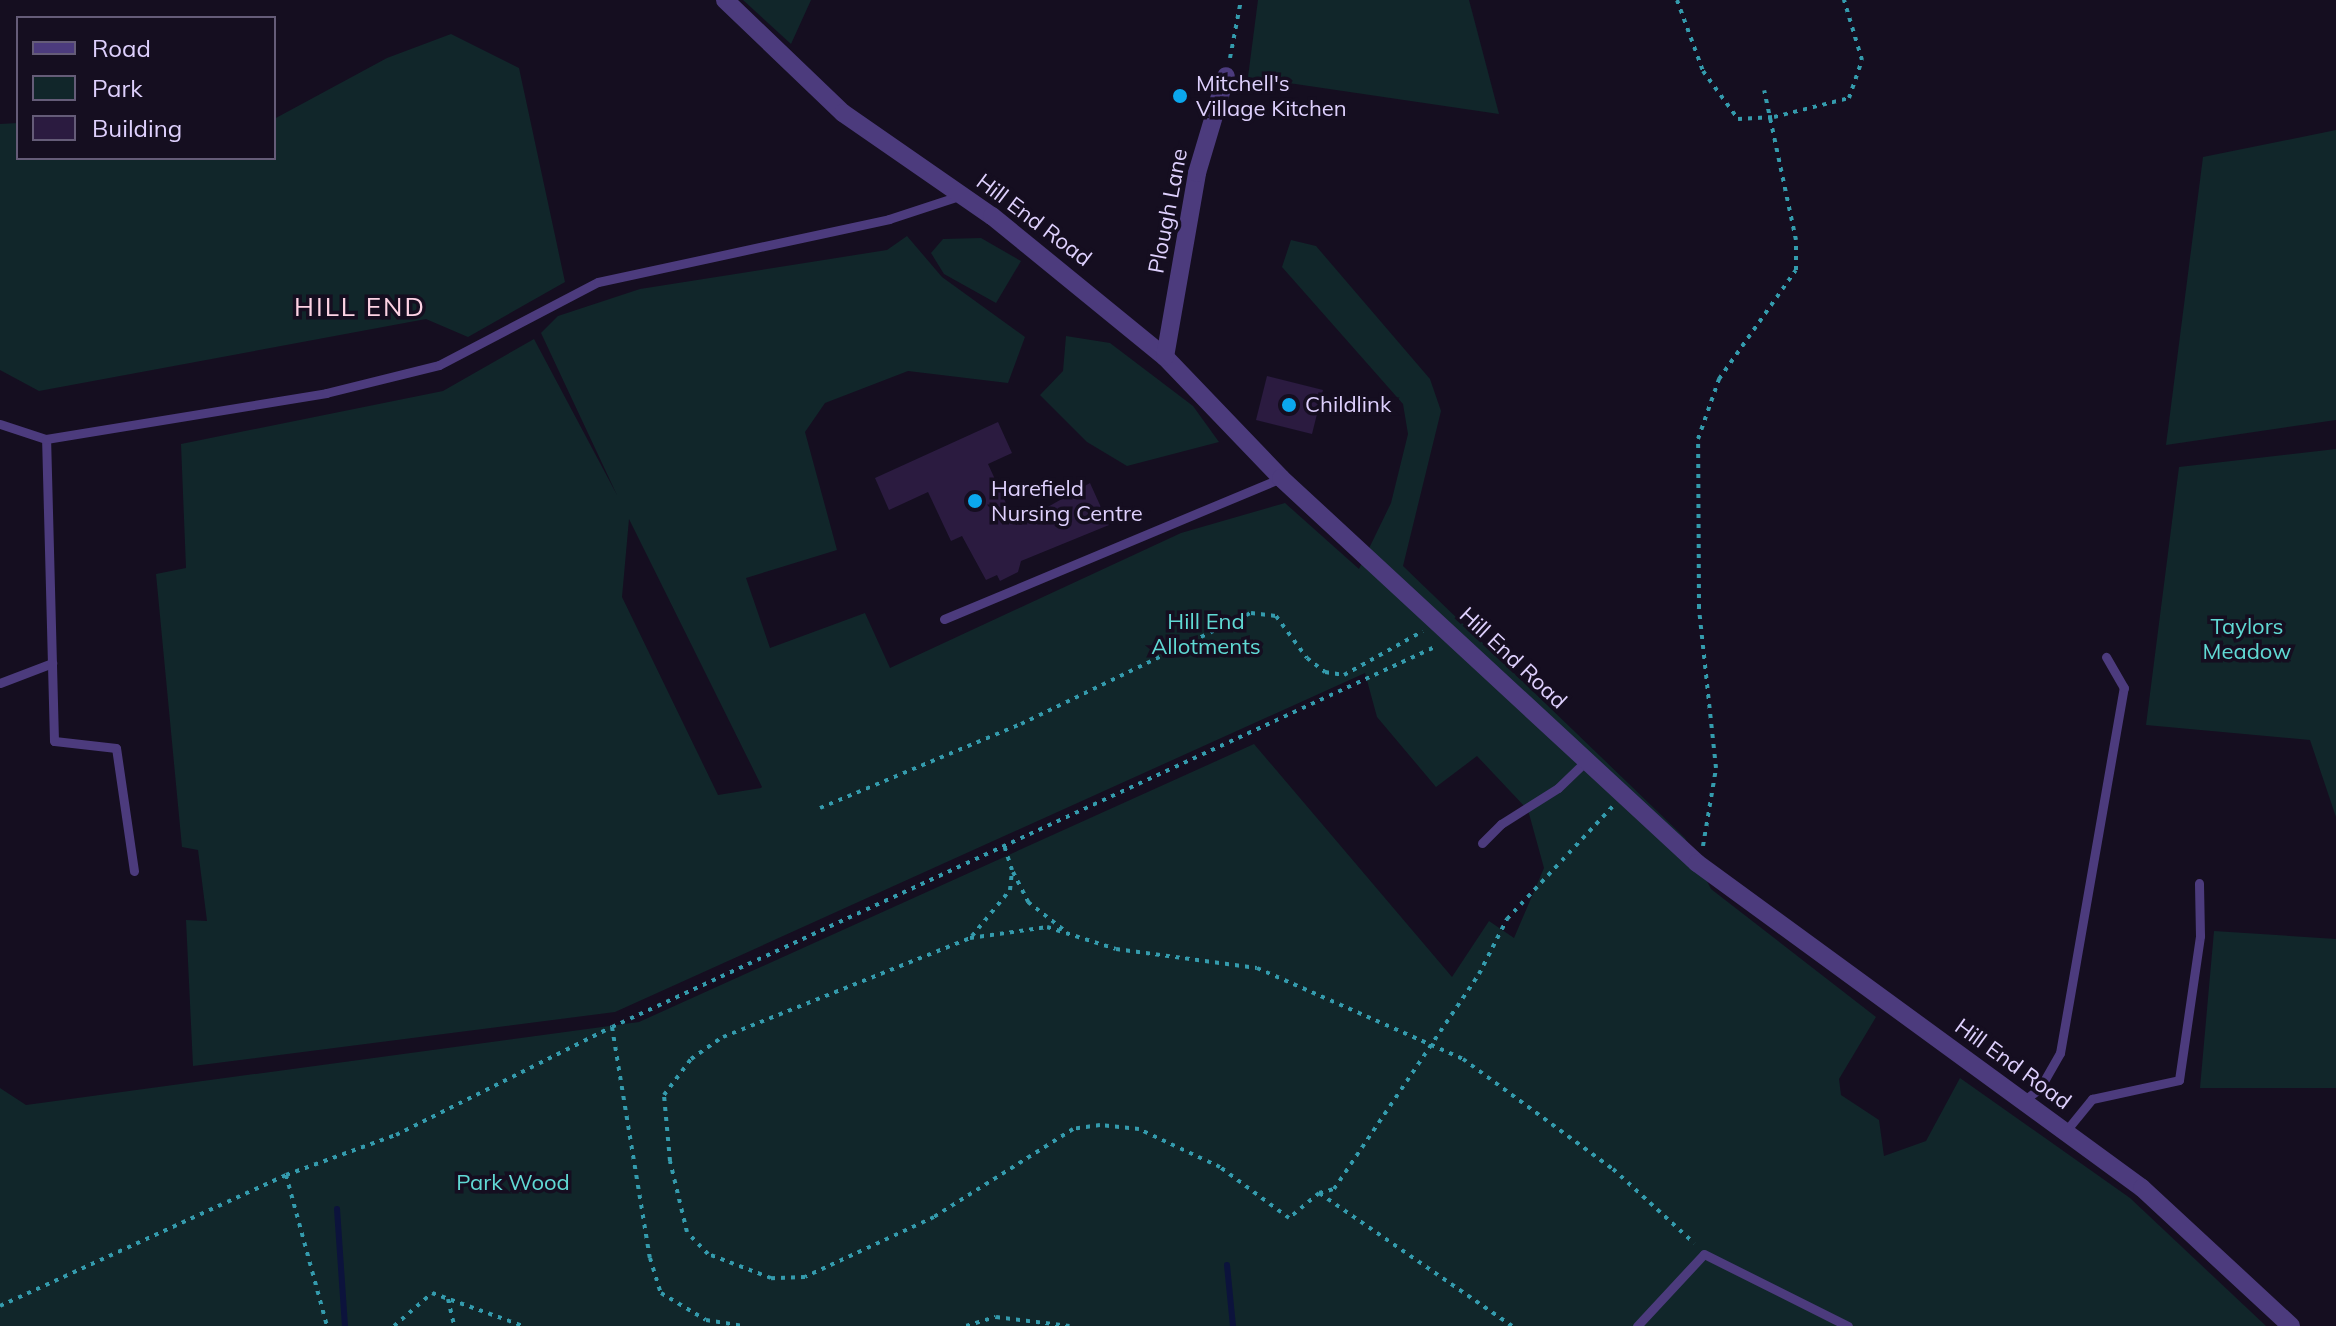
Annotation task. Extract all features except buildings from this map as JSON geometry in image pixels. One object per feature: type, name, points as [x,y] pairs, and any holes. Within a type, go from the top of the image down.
[{"type":"street","name":"Hill End Road","points":[[725,0],[843,113],[962,195],[1097,298],[1165,357],[1281,478],[1697,863],[2142,1188],[2291,1326]]},
{"type":"street","name":"Plough Lane","points":[[1165,357],[1197,173],[1226,76]]},
{"type":"lane","points":[[0,424],[46,439],[326,393],[439,365],[598,282],[889,219],[962,195]]},
{"type":"lane","points":[[46,439],[54,741],[116,748],[134,871]]},
{"type":"lane","points":[[944,619],[1281,478]]},
{"type":"lane","points":[[2023,1101],[2040,1088],[2060,1053],[2124,688],[2106,657]]},
{"type":"lane","points":[[0,683],[52,663]]},
{"type":"lane","points":[[1482,843],[1501,824],[1558,788],[1587,760]]},
{"type":"lane","points":[[2065,1132],[2092,1099],[2179,1080],[2200,936],[2199,883]]},
{"type":"lane","points":[[1637,1326],[1704,1254],[1848,1326]]},
{"type":"path","points":[[1226,76],[1241,0]]},
{"type":"path","points":[[1677,0],[1703,71],[1738,119],[1774,117],[1849,98],[1862,60],[1844,0]]},
{"type":"path","points":[[1697,863],[1709,832],[1716,768],[1699,608],[1698,439],[1719,379],[1796,270],[1796,240],[1774,117],[1764,90]]},
{"type":"path","points":[[820,808],[1021,724],[1251,613],[1276,616],[1307,658],[1325,672],[1344,675],[1439,621]]},
{"type":"path","points":[[0,1306],[286,1175],[396,1135],[612,1027],[1456,637]]},
{"type":"path","points":[[1624,795],[1507,919],[1479,974],[1431,1044],[1334,1189],[1319,1193],[1289,1218],[1220,1167],[1139,1129],[1100,1125],[1073,1129],[934,1217],[805,1277],[771,1278],[708,1254],[687,1232],[670,1161],[664,1095],[691,1059],[723,1037],[970,938],[1047,927],[1116,949],[1257,968],[1431,1044],[1463,1059],[1613,1169],[1704,1254]]},
{"type":"path","points":[[1004,846],[1028,902],[1068,934]]},
{"type":"path","points":[[970,938],[1010,890],[1012,870]]},
{"type":"path","points":[[612,1027],[650,1258],[661,1293],[706,1320],[742,1326]]},
{"type":"path","points":[[286,1175],[327,1326]]},
{"type":"path","points":[[1319,1193],[1512,1326]]},
{"type":"path","points":[[394,1326],[432,1293],[523,1326]]},
{"type":"path","points":[[448,1299],[454,1326]]},
{"type":"path","points":[[966,1326],[996,1317],[1025,1323],[1069,1326]]},
{"type":"path","points":[[700,1326],[706,1320]]},
{"type":"green space","points":[[743,0],[811,0],[791,44]]},
{"type":"green space","points":[[1258,0],[1469,0],[1499,114],[1248,77]]},
{"type":"green space","points":[[451,34],[519,68],[565,282],[468,337],[426,319],[39,391],[0,370],[0,124],[16,123],[16,160],[276,160],[276,118],[387,58]]},
{"type":"green space","points":[[2336,130],[2336,420],[2166,445],[2203,157]]},
{"type":"green space","points":[[907,236],[942,277],[1025,337],[1008,383],[908,371],[825,403],[805,432],[837,550],[746,578],[770,648],[865,613],[890,668],[1181,533],[1285,503],[1359,569],[1391,503],[1408,434],[1403,404],[1282,267],[1291,240],[1316,246],[1430,379],[1441,411],[1403,566],[1685,838],[1711,889],[1876,1017],[1839,1079],[1841,1095],[1879,1120],[1884,1156],[1926,1141],[1960,1078],[2130,1198],[2266,1326],[0,1326],[0,1088],[26,1105],[639,1022],[1254,744],[1452,977],[1489,921],[1514,938],[1544,868],[1528,810],[1477,756],[1436,787],[1377,717],[1365,673],[615,1012],[193,1066],[186,920],[207,921],[198,850],[182,847],[156,574],[186,568],[181,444],[443,391],[534,339],[617,495],[541,333],[558,316],[640,289],[887,250]],"holes":[[[629,519],[762,787],[718,795],[622,597]]]},
{"type":"green space","points":[[981,238],[1021,261],[996,303],[944,274],[931,253],[943,239]]},
{"type":"green space","points":[[1066,336],[1110,343],[1193,406],[1219,442],[1127,466],[1087,442],[1040,395],[1063,371]]},
{"type":"green space","name":"Taylors Meadow","points":[[2336,449],[2336,817],[2310,740],[2146,725],[2179,467]]},
{"type":"green space","points":[[2214,931],[2336,939],[2336,1088],[2200,1088]]},
{"type":"waterway","points":[[337,1209],[345,1326]]},
{"type":"waterway","points":[[1227,1265],[1233,1326]]},
{"type":"place","name":"Mitchell's Village Kitchen","points":[[1180,96]]},
{"type":"place","name":"Childlink","points":[[1289,405]]},
{"type":"place","name":"Harefield Nursing Centre","points":[[975,501]]},
{"type":"district","name":"HILL END","points":[[360,307]]},
{"type":"park label","name":"Hill End Allotments","points":[[1206,634]]},
{"type":"park label","name":"Park Wood","points":[[513,1183]]}]
